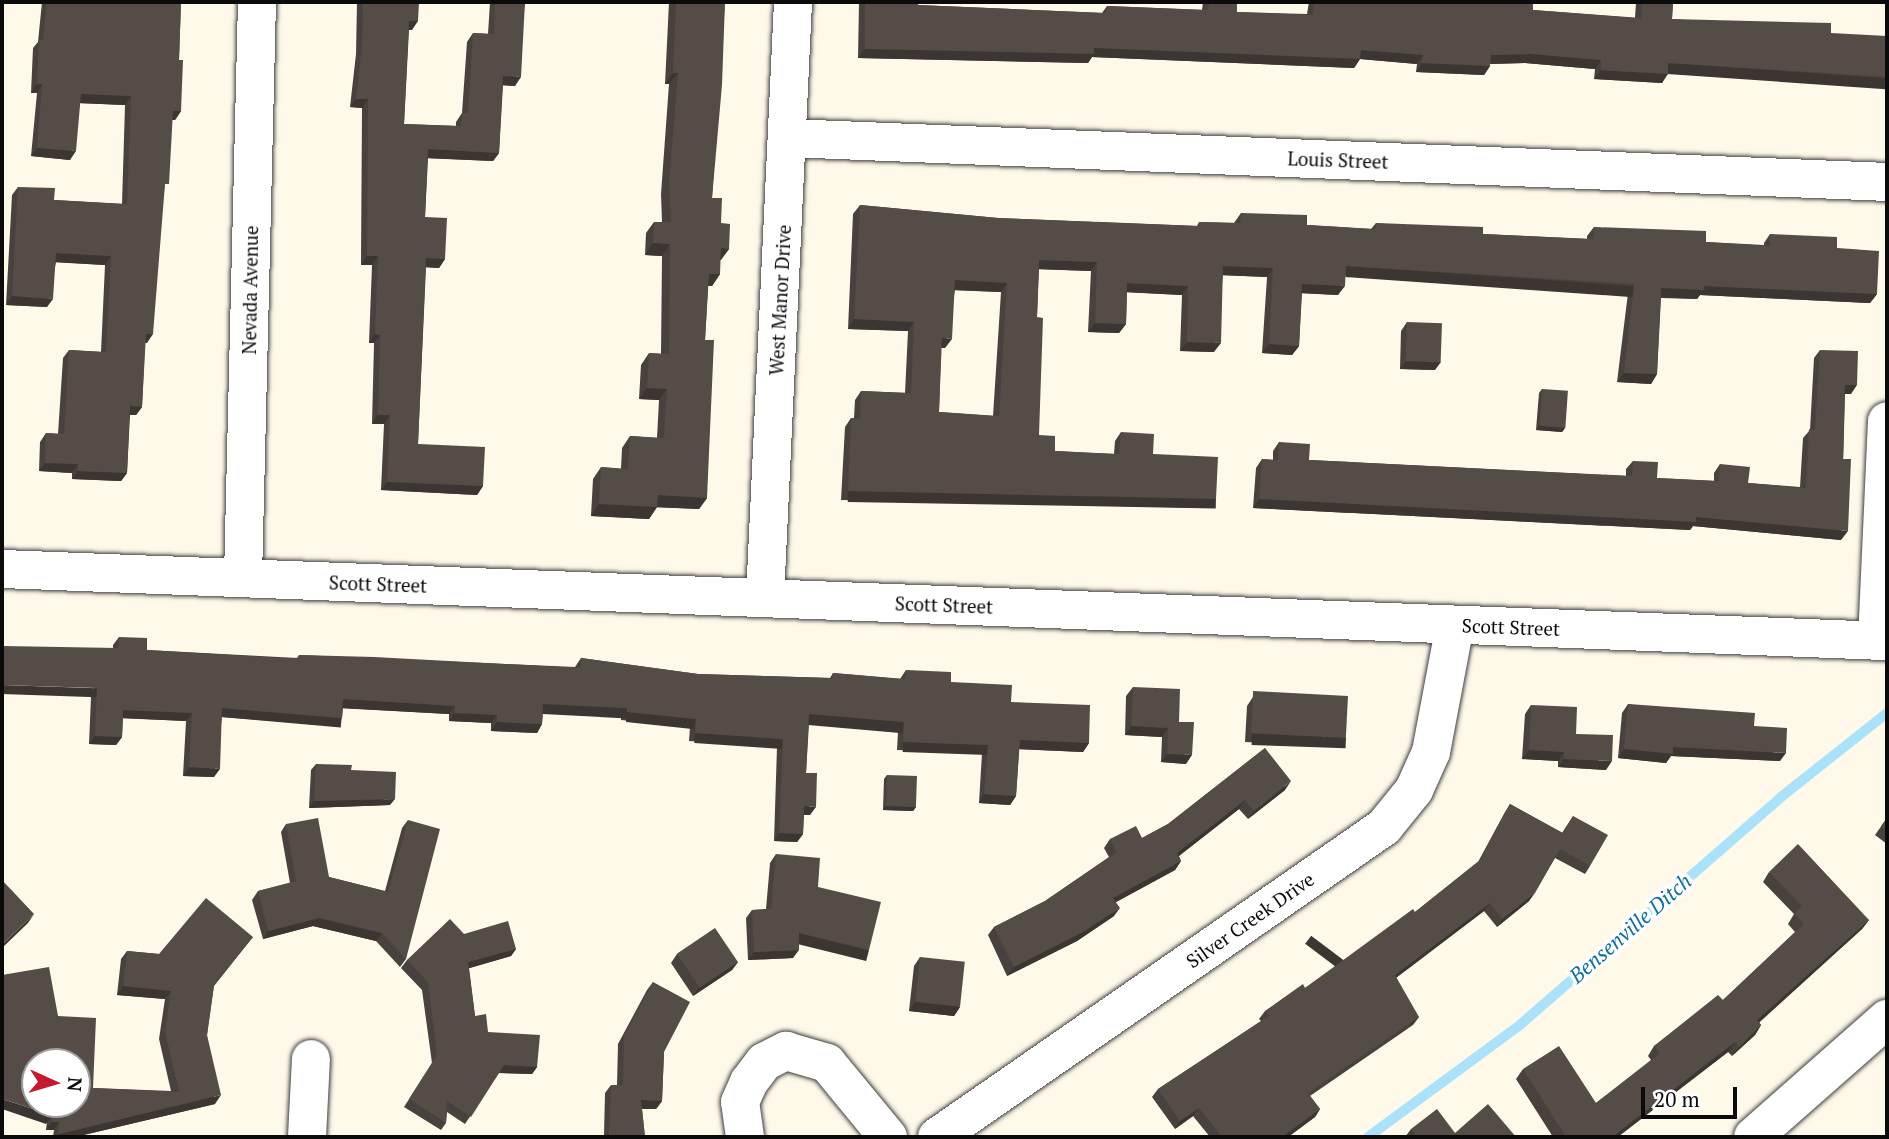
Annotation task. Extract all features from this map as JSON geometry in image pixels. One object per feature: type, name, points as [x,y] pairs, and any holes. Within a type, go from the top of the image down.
[{"type":"street","name":"Nevada Avenue","points":[[243,578],[257,2]]},
{"type":"street","name":"West Manor Drive","points":[[765,598],[793,2]]},
{"type":"street","name":"Louis Street","points":[[788,138],[1887,182]]},
{"type":"street","points":[[1882,641],[1887,421]]},
{"type":"street","name":"Scott Street","points":[[2,569],[1882,641]]},
{"type":"street","name":"Silver Creek Drive","points":[[937,1137],[1384,827],[1414,790],[1431,752],[1455,625]]},
{"type":"street","points":[[1753,1137],[1887,1019]]},
{"type":"street","points":[[745,1137],[740,1101],[749,1082],[764,1062],[786,1051],[827,1063],[888,1137]]},
{"type":"street","points":[[307,1137],[310,1059]]},
{"type":"building","points":[[47,2],[181,2],[181,111],[173,111],[169,184],[165,184],[153,334],[146,334],[142,407],[130,406],[127,473],[78,471],[78,464],[45,463],[46,433],[64,434],[69,350],[106,352],[111,256],[56,253],[53,299],[12,296],[18,187],[55,188],[54,200],[127,204],[131,96],[81,94],[76,151],[37,148],[42,84],[37,84],[39,40],[43,40]]},
{"type":"building","points":[[363,2],[419,2],[418,21],[409,21],[404,124],[461,126],[462,113],[468,113],[473,33],[494,34],[495,2],[525,2],[521,77],[503,76],[499,153],[428,149],[425,217],[447,218],[445,259],[426,258],[418,444],[485,447],[483,486],[387,482],[390,415],[378,415],[380,335],[375,334],[378,256],[367,256],[368,99],[356,99]]},
{"type":"building","points":[[676,2],[725,2],[722,85],[712,198],[722,198],[721,223],[730,224],[729,249],[721,248],[720,274],[709,274],[705,340],[714,340],[707,498],[658,495],[657,507],[599,504],[601,467],[628,469],[630,436],[664,438],[667,389],[647,388],[649,353],[669,354],[670,244],[653,243],[654,222],[671,222],[669,182],[678,73],[673,73]]},
{"type":"building","points":[[865,2],[918,2],[918,5],[1106,13],[1107,6],[1208,10],[1209,2],[1237,2],[1237,12],[1313,15],[1314,2],[1533,2],[1533,10],[1641,18],[1642,2],[1673,2],[1672,19],[1831,23],[1831,33],[1887,36],[1887,77],[1668,63],[1668,74],[1614,71],[1601,70],[1601,60],[1531,54],[1491,55],[1490,66],[1422,63],[1423,55],[1361,50],[1360,59],[1094,48],[1094,54],[865,49]]},
{"type":"building","points":[[860,205],[998,218],[1199,226],[1199,222],[1240,223],[1241,213],[1307,215],[1307,225],[1375,229],[1376,223],[1483,227],[1483,234],[1593,239],[1594,227],[1706,231],[1706,242],[1770,246],[1770,234],[1837,237],[1837,248],[1879,251],[1877,294],[1704,286],[1704,290],[1661,288],[1657,374],[1624,373],[1634,284],[1346,266],[1345,286],[1302,284],[1299,346],[1269,344],[1273,268],[1223,266],[1221,343],[1187,342],[1188,286],[1127,283],[1126,324],[1095,323],[1097,262],[1039,260],[1037,317],[1043,318],[1039,435],[1055,436],[1055,451],[1119,454],[1121,432],[1154,434],[1153,454],[1218,457],[1216,499],[848,491],[851,418],[860,419],[861,391],[911,393],[914,322],[854,319]],"holes":[[[955,280],[1007,283],[999,416],[939,412],[942,338],[952,339]]]},
{"type":"building","points":[[1407,322],[1442,323],[1441,362],[1406,361]]},
{"type":"building","points":[[1820,350],[1858,351],[1857,385],[1845,385],[1843,459],[1851,459],[1848,531],[1696,517],[1696,522],[1259,499],[1262,459],[1278,460],[1279,442],[1310,444],[1309,460],[1632,476],[1633,461],[1658,462],[1657,478],[1719,481],[1720,464],[1750,467],[1748,483],[1806,488],[1809,429],[1815,430]]},
{"type":"building","points":[[1542,389],[1568,391],[1565,428],[1539,426]]},
{"type":"building","points":[[119,637],[147,638],[147,650],[299,659],[299,655],[374,657],[580,668],[581,658],[698,674],[832,678],[833,673],[905,679],[906,670],[951,672],[951,682],[1012,685],[1011,702],[1090,705],[1089,743],[1020,740],[1016,796],[984,794],[988,745],[903,742],[904,722],[809,714],[806,773],[817,773],[816,807],[804,806],[803,834],[779,833],[783,739],[695,733],[696,719],[627,712],[627,708],[543,704],[542,724],[497,722],[497,715],[455,713],[455,706],[343,699],[342,718],[222,708],[220,769],[189,767],[192,713],[123,710],[122,737],[95,736],[97,688],[2,685],[2,646],[118,648]]},
{"type":"building","points":[[1133,687],[1180,689],[1179,722],[1194,722],[1192,755],[1167,754],[1168,728],[1131,726]]},
{"type":"building","points":[[1253,691],[1348,696],[1346,738],[1251,733]]},
{"type":"building","points":[[1628,704],[1755,713],[1754,726],[1787,728],[1786,753],[1673,747],[1673,754],[1624,749]]},
{"type":"building","points":[[1531,705],[1577,707],[1576,734],[1613,735],[1612,761],[1564,759],[1564,752],[1529,750]]},
{"type":"building","points":[[1265,748],[1291,781],[1254,811],[1245,800],[1177,853],[1181,861],[1113,898],[1120,908],[1083,932],[1014,967],[994,927],[1045,901],[1117,852],[1110,839],[1136,826],[1142,838],[1168,824]]},
{"type":"building","points":[[316,764],[352,765],[351,770],[396,772],[395,799],[314,801]]},
{"type":"building","points":[[887,775],[917,776],[916,807],[886,806]]},
{"type":"building","points":[[1510,804],[1563,833],[1573,816],[1608,835],[1590,866],[1560,849],[1535,893],[1502,919],[1490,903],[1395,975],[1419,1017],[1308,1093],[1320,1109],[1282,1137],[1222,1137],[1199,1108],[1180,1121],[1158,1089],[1269,1016],[1265,1011],[1303,984],[1305,988],[1413,909],[1415,912],[1480,860]]},
{"type":"building","points":[[318,818],[329,877],[388,892],[408,820],[440,829],[406,959],[382,933],[319,918],[268,931],[258,891],[296,881],[286,824]]},
{"type":"building","points":[[1887,818],[1887,831],[1881,826]]},
{"type":"building","points":[[1798,844],[1869,920],[1757,1020],[1761,1025],[1739,1047],[1735,1042],[1616,1134],[1618,1137],[1566,1137],[1523,1069],[1559,1046],[1596,1103],[1660,1054],[1654,1046],[1718,995],[1723,1000],[1804,924],[1794,914],[1802,906],[1769,872]]},
{"type":"building","points":[[776,854],[820,858],[818,887],[881,902],[869,950],[799,933],[799,950],[754,952],[752,910],[771,909]]},
{"type":"building","points":[[2,880],[34,914],[2,945]]},
{"type":"building","points":[[206,898],[253,937],[214,984],[207,1035],[221,1095],[59,1134],[59,1122],[52,1122],[52,1118],[91,1118],[91,1048],[21,1048],[21,1105],[2,1099],[2,975],[49,967],[58,1016],[96,1018],[93,1088],[179,1092],[165,1031],[171,991],[123,986],[127,951],[159,954]]},
{"type":"building","points":[[450,919],[464,934],[508,921],[516,949],[468,962],[475,1016],[486,1014],[488,1032],[540,1035],[537,1067],[504,1065],[471,1117],[447,1101],[446,1123],[409,1099],[437,1055],[428,982],[407,960]]},
{"type":"building","points":[[715,928],[738,962],[700,988],[677,954]]},
{"type":"building","points":[[920,957],[965,962],[960,1006],[915,1002]]},
{"type":"building","points":[[653,982],[690,1002],[664,1052],[662,1101],[641,1100],[645,1137],[568,1137],[609,1135],[611,1085],[623,1085],[624,1036]]},
{"type":"building","points":[[1488,1104],[1516,1137],[1417,1137],[1411,1129],[1437,1109],[1455,1133]]},
{"type":"waterway","name":"Bensenville Ditch","points":[[1368,1137],[1521,1024],[1781,797],[1887,713]]}]
